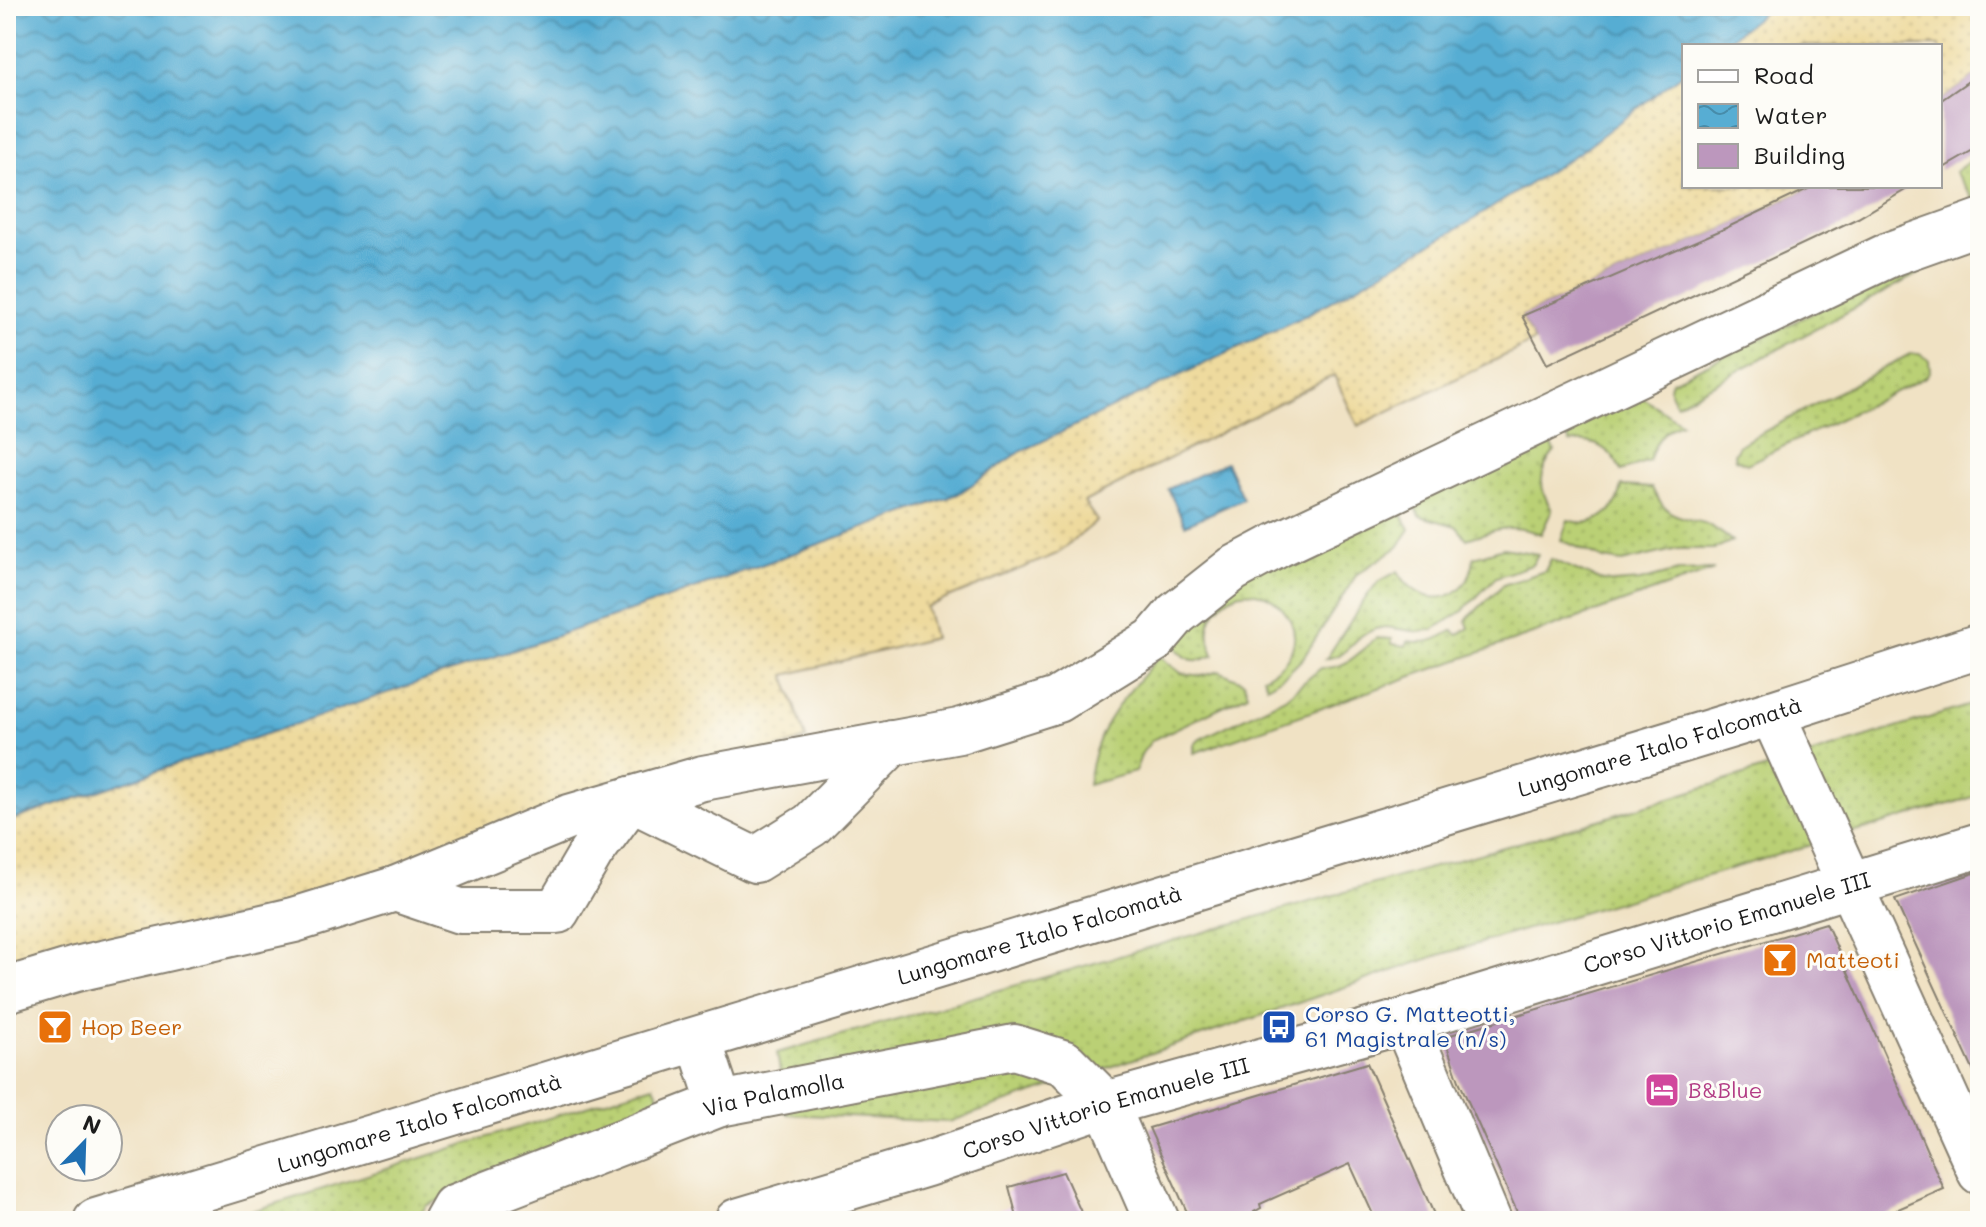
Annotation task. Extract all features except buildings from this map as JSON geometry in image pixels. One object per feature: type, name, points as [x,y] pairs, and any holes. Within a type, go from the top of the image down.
[{"type":"street","points":[[6,990],[76,969],[294,920],[395,889],[569,817],[703,778],[959,731],[1057,700],[1154,640],[1176,614],[1233,569],[1278,545],[1893,253],[1980,222]]},
{"type":"street","name":"Lungomare Italo Falcomatà","points":[[96,1221],[1772,713],[1980,646]]},
{"type":"street","points":[[1772,713],[1980,1172]]},
{"type":"street","points":[[631,799],[755,860],[811,825],[892,743]]},
{"type":"street","points":[[395,889],[460,911],[557,911],[591,853],[631,799]]},
{"type":"street","name":"Corso Vittorio Emanuele III","points":[[737,1221],[927,1164],[1106,1104],[1405,1021],[1980,845]]},
{"type":"street","points":[[1405,1021],[1489,1221]]},
{"type":"street","points":[[699,1040],[720,1104]]},
{"type":"street","name":"Via Palamolla","points":[[446,1221],[454,1207],[720,1104],[1014,1047],[1065,1063],[1106,1104]]},
{"type":"street","points":[[1106,1104],[1157,1221]]},
{"type":"shaded area","points":[[1068,1171],[1088,1221],[960,1221],[1011,1206],[1006,1192]]},
{"type":"green space","points":[[1980,153],[1980,204],[1977,205],[1955,172]]},
{"type":"green space","points":[[1897,272],[1921,272],[1677,404],[1673,398],[1670,390],[1672,381]]},
{"type":"green space","points":[[1910,354],[1919,354],[1929,360],[1930,372],[1926,377],[1747,464],[1735,459],[1739,445]]},
{"type":"green space","points":[[1630,390],[1682,423],[1670,428],[1661,437],[1649,461],[1621,471],[1613,457],[1601,447],[1586,442],[1570,443],[1562,423]]},
{"type":"green space","points":[[1544,430],[1555,451],[1543,473],[1542,487],[1552,510],[1541,534],[1504,528],[1467,539],[1456,526],[1420,516],[1410,496]]},
{"type":"green space","points":[[1622,486],[1652,488],[1662,505],[1673,514],[1707,524],[1732,541],[1714,549],[1678,549],[1622,562],[1604,559],[1561,540],[1568,520],[1587,522],[1610,511]]},
{"type":"green space","points":[[1395,503],[1410,529],[1398,547],[1357,574],[1303,658],[1288,673],[1267,686],[1263,677],[1285,661],[1294,643],[1292,624],[1282,608],[1267,597],[1249,592],[1230,597],[1214,614],[1209,634],[1214,655],[1199,660],[1189,659],[1170,641],[1243,575]]},
{"type":"green space","points":[[1503,548],[1538,554],[1532,565],[1496,577],[1463,611],[1434,629],[1419,632],[1386,627],[1375,629],[1362,635],[1342,654],[1326,659],[1378,582],[1398,571],[1407,584],[1419,593],[1443,597],[1464,585],[1474,557]]},
{"type":"green space","points":[[1551,559],[1599,580],[1614,583],[1640,581],[1678,571],[1714,570],[1194,753],[1194,745],[1200,739],[1285,698],[1321,668],[1345,663],[1376,638],[1392,639],[1392,644],[1406,646],[1408,641],[1432,640],[1453,630],[1457,635],[1469,628],[1466,620],[1503,585],[1545,571]]},
{"type":"green space","points":[[1159,656],[1181,673],[1202,676],[1219,671],[1244,682],[1248,694],[1152,740],[1142,753],[1135,772],[1088,785],[1097,745],[1112,714]]},
{"type":"green space","points":[[1980,702],[1980,795],[1436,956],[949,1122],[787,1114],[777,1053],[1599,820]]},
{"type":"green space","points":[[654,1085],[668,1116],[427,1205],[415,1221],[221,1221]]},
{"type":"sand","points":[[1770,6],[1980,6],[1980,73],[1942,100],[1942,44],[1722,44]]},
{"type":"sand","points":[[1682,74],[1682,188],[1810,188],[1726,228],[1522,316],[1535,341],[1358,426],[1334,375],[1084,502],[1097,521],[1057,554],[926,607],[934,638],[785,675],[806,739],[393,876],[6,978],[6,822],[680,594],[958,494],[1020,452],[1308,314],[1471,221]]},
{"type":"water","points":[[6,6],[1772,6],[1723,44],[1682,44],[1682,75],[1581,151],[1471,221],[1308,314],[1020,452],[958,494],[680,594],[6,822]]},
{"type":"water","points":[[1226,462],[1243,499],[1185,525],[1168,489]]},
{"type":"place","name":"Matteoti","points":[[1780,960]]},
{"type":"place","name":"Hop Beer","points":[[55,1027]]},
{"type":"place","name":"Corso G. Matteotti, 61 Magistrale (n/s)","points":[[1279,1027]]},
{"type":"place","name":"B&Blue","points":[[1662,1090]]}]
